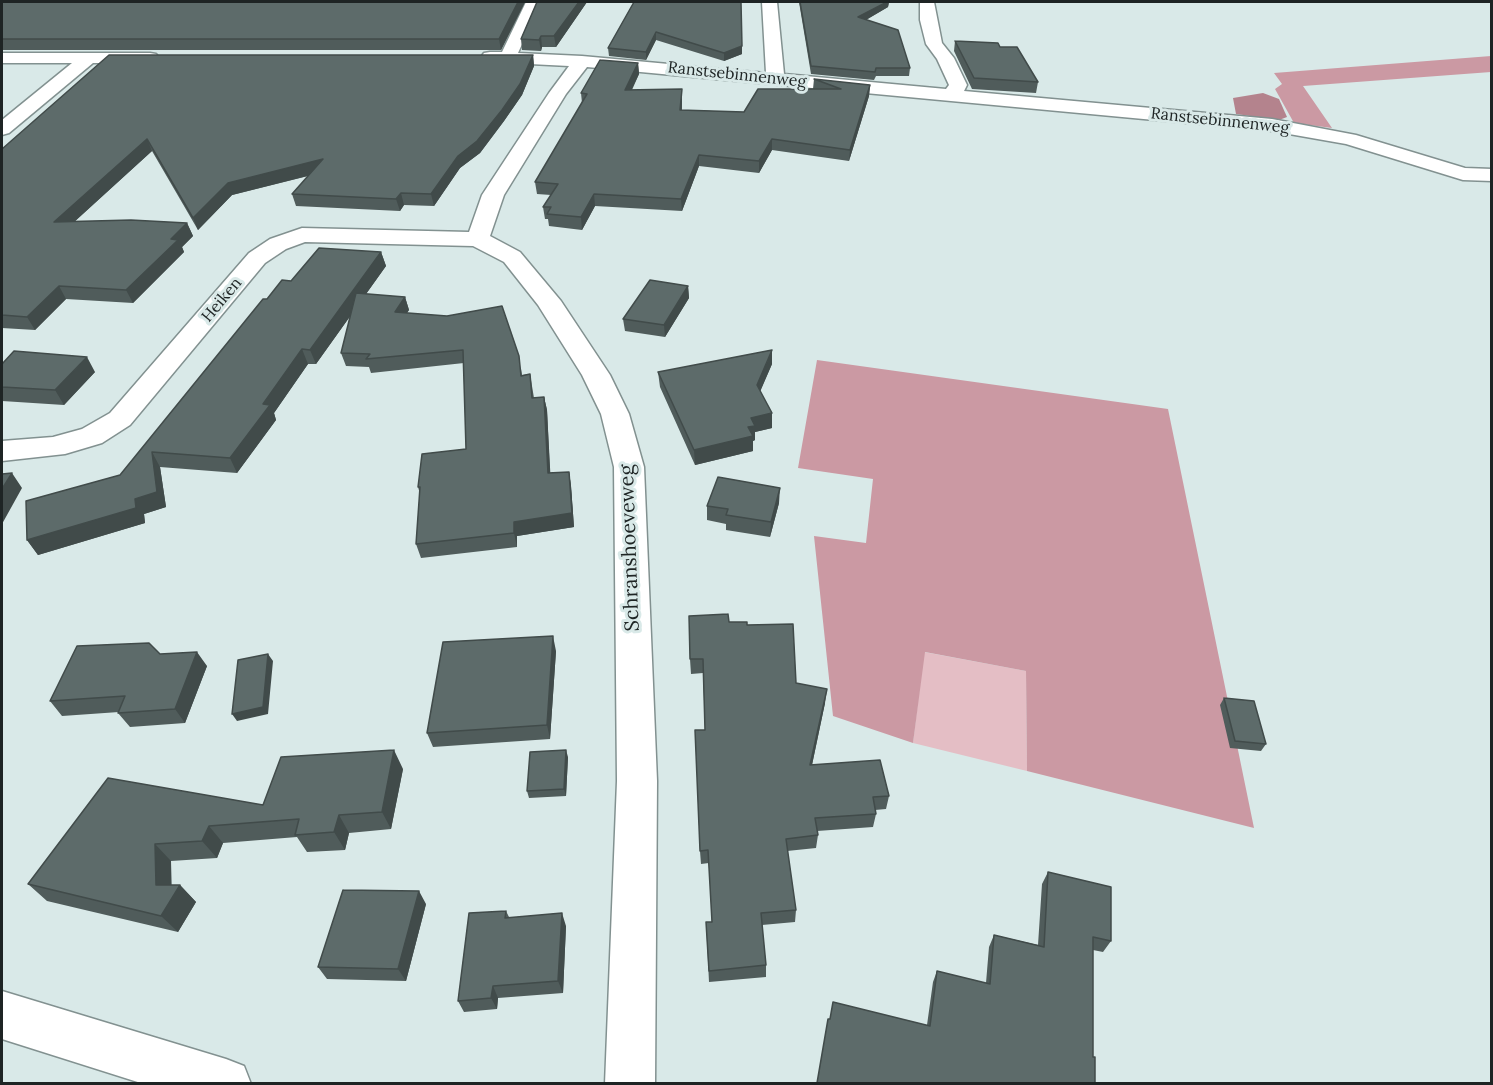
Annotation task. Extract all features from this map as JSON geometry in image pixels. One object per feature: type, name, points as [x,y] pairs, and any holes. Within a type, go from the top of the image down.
[{"type":"street","points":[[508,57],[533,2]]},
{"type":"street","points":[[770,2],[775,78]]},
{"type":"street","points":[[927,2],[928,20],[934,44],[945,58],[958,85],[953,93]]},
{"type":"street","points":[[2,58],[170,57]]},
{"type":"street","name":"Ranstsebinnenweg","points":[[473,57],[582,61],[934,95],[953,93],[970,98],[1272,125],[1350,139],[1463,174],[1491,175]]},
{"type":"street","points":[[2,129],[90,58]]},
{"type":"street","points":[[478,239],[493,195],[558,93],[582,61]]},
{"type":"street","name":"Heiken","points":[[2,451],[54,447],[92,436],[120,419],[257,258],[278,244],[303,235],[478,239]]},
{"type":"street","name":"Schranshoeveweg","points":[[478,239],[513,257],[548,301],[596,375],[615,414],[629,466],[637,781],[630,1083]]},
{"type":"street","points":[[2,1015],[226,1083]]},
{"type":"shaded area","points":[[1491,56],[1491,72],[1303,86],[1332,128],[1294,123],[1275,89],[1282,84],[1274,73]]},
{"type":"shaded area","points":[[1263,93],[1279,99],[1287,117],[1279,120],[1236,114],[1233,98]]},
{"type":"shaded area","points":[[817,360],[1168,409],[1254,828],[1027,771],[1026,671],[925,652],[913,743],[833,716],[814,536],[866,543],[873,479],[798,468]]},
{"type":"shaded area","points":[[924,652],[1026,671],[1027,771],[913,743]]},
{"type":"building","points":[[2,2],[518,2],[499,39],[2,39]]},
{"type":"building","points":[[537,2],[579,2],[554,36],[541,36],[539,40],[521,39]]},
{"type":"building","points":[[634,2],[741,2],[742,46],[724,53],[656,32],[646,52],[608,48]]},
{"type":"building","points":[[800,2],[887,2],[858,17],[898,30],[910,68],[876,68],[875,72],[811,66]]},
{"type":"building","points":[[955,41],[998,43],[1000,47],[1017,47],[1038,82],[974,78]]},
{"type":"building","points":[[109,55],[533,55],[520,84],[502,110],[477,141],[458,156],[431,194],[401,193],[396,199],[292,194],[323,159],[228,183],[193,218],[147,139],[54,222],[131,220],[187,223],[171,239],[178,240],[126,290],[59,286],[27,317],[2,315],[2,149]]},
{"type":"building","points":[[600,60],[638,63],[625,90],[682,89],[680,110],[744,112],[758,89],[841,89],[814,79],[870,85],[850,150],[772,139],[759,161],[699,155],[681,199],[594,194],[581,217],[547,214],[551,207],[543,207],[558,184],[535,182],[587,94],[581,93]]},
{"type":"building","points":[[319,248],[381,252],[310,350],[302,349],[263,404],[270,405],[230,458],[152,452],[157,492],[135,499],[136,508],[27,540],[26,501],[120,475],[263,299],[267,299],[282,280],[291,281]]},
{"type":"building","points":[[650,280],[688,286],[664,325],[623,319]]},
{"type":"building","points":[[356,293],[405,297],[395,312],[447,316],[502,306],[519,356],[521,376],[530,374],[532,398],[544,397],[548,473],[569,472],[572,513],[514,522],[514,533],[416,544],[422,454],[466,449],[463,350],[366,359],[370,354],[341,353]]},
{"type":"building","points":[[772,350],[757,385],[772,413],[751,418],[755,426],[748,427],[753,436],[694,450],[658,372]]},
{"type":"building","points":[[14,351],[87,357],[55,390],[2,387],[2,364]]},
{"type":"building","points":[[12,473],[2,489],[2,474]]},
{"type":"building","points":[[718,477],[780,488],[771,522],[726,515],[728,509],[707,506]]},
{"type":"building","points":[[728,614],[729,622],[747,622],[747,625],[793,624],[796,683],[827,689],[810,765],[880,760],[889,796],[873,797],[876,814],[815,818],[818,835],[786,839],[796,910],[761,913],[766,965],[709,971],[706,922],[712,922],[708,850],[700,851],[695,730],[705,730],[703,659],[690,659],[689,616]]},
{"type":"building","points":[[553,636],[547,725],[427,733],[443,642]]},
{"type":"building","points":[[149,643],[160,654],[197,652],[175,709],[118,713],[125,696],[50,701],[77,646]]},
{"type":"building","points":[[268,654],[263,707],[232,714],[238,660]]},
{"type":"building","points":[[1224,698],[1254,701],[1266,744],[1235,741]]},
{"type":"building","points":[[394,750],[382,812],[339,815],[334,832],[295,835],[299,819],[209,826],[202,841],[155,844],[156,885],[180,885],[161,916],[28,884],[108,778],[263,805],[281,757]]},
{"type":"building","points":[[566,750],[564,789],[527,791],[530,752]]},
{"type":"building","points":[[1048,872],[1111,887],[1111,941],[1093,937],[1095,1083],[817,1083],[833,1002],[930,1026],[937,971],[990,984],[994,935],[1044,947]]},
{"type":"building","points":[[343,890],[419,891],[398,969],[318,967]]},
{"type":"building","points":[[506,911],[505,918],[562,913],[558,981],[493,986],[491,998],[458,1001],[469,913]]}]
